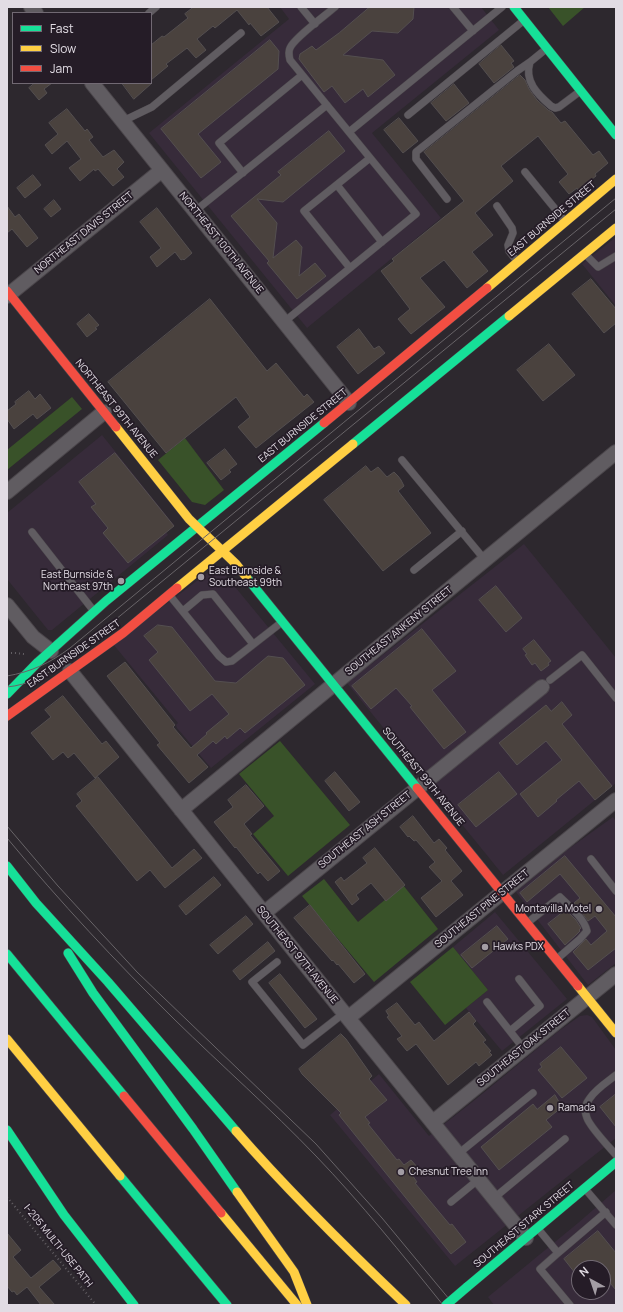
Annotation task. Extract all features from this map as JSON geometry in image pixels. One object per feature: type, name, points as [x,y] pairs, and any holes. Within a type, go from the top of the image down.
[{"type":"main road","points":[[514,7],[616,135]]},
{"type":"main road","name":"EAST BURNSIDE STREET","points":[[7,694],[28,672],[95,612],[349,403],[616,179]]},
{"type":"main road","name":"EAST BURNSIDE STREET","points":[[7,716],[31,697],[123,633],[616,228]]},
{"type":"main road","name":"NORTHEAST 99TH AVENUE","points":[[8,294],[189,519],[209,538]]},
{"type":"main road","name":"SOUTHEAST 99TH AVENUE","points":[[209,538],[236,564],[283,621],[616,1033]]},
{"type":"main road","points":[[7,866],[36,903],[108,982],[254,1153],[326,1228],[406,1305]]},
{"type":"main road","points":[[36,903],[93,993],[193,1129],[294,1272],[307,1305]]},
{"type":"main road","points":[[7,954],[297,1305]]},
{"type":"main road","points":[[7,1039],[227,1305]]},
{"type":"main road","points":[[13,1060],[41,1081]]},
{"type":"main road","points":[[7,1130],[64,1215],[134,1305]]},
{"type":"main road","name":"SOUTHEAST STARK STREET","points":[[446,1305],[616,1162]]},
{"type":"street","name":"NORTHEAST 100TH AVENUE","points":[[93,84],[349,403]]},
{"type":"street","name":"NORTHEAST DAVIS STREET","points":[[8,294],[162,170]]},
{"type":"street","points":[[7,492],[104,412]]},
{"type":"street","name":"SOUTHEAST ANKENY STREET","points":[[181,810],[616,452]]},
{"type":"street","points":[[7,605],[32,637],[51,651]]},
{"type":"street","name":"SOUTHEAST 97TH AVENUE","points":[[70,671],[526,1238]]},
{"type":"street","name":"SOUTHEAST ASH STREET","points":[[264,913],[546,684]]},
{"type":"street","name":"SOUTHEAST PINE STREET","points":[[346,1015],[502,893],[616,800]]},
{"type":"street","name":"SOUTHEAST OAK STREET","points":[[433,1122],[616,974]]},
{"type":"lane","points":[[301,7],[315,24]]},
{"type":"lane","points":[[284,322],[416,214],[290,60],[290,48],[297,39],[336,7]]},
{"type":"lane","points":[[453,7],[473,31]]},
{"type":"lane","points":[[348,132],[502,7]]},
{"type":"lane","points":[[408,115],[524,20]]},
{"type":"lane","points":[[123,121],[152,107],[241,33]]},
{"type":"lane","points":[[447,199],[416,159],[416,152],[547,48]]},
{"type":"lane","points":[[530,62],[528,70],[531,84],[551,106],[555,108],[559,107],[580,90]]},
{"type":"lane","points":[[243,173],[219,143],[302,75]]},
{"type":"lane","points":[[195,212],[327,105]]},
{"type":"lane","points":[[350,268],[304,210],[370,158]]},
{"type":"lane","points":[[525,172],[565,221]]},
{"type":"lane","points":[[337,185],[382,242]]},
{"type":"lane","points":[[497,206],[512,228],[513,233],[508,245],[509,252],[518,262]]},
{"type":"lane","points":[[585,254],[598,267],[616,256]]},
{"type":"lane","points":[[402,460],[485,560]]},
{"type":"lane","points":[[414,570],[462,531]]},
{"type":"lane","points":[[32,532],[95,612]]},
{"type":"lane","points":[[183,611],[202,595],[213,594],[253,644]]},
{"type":"lane","points":[[169,595],[219,656],[226,662],[232,661],[283,621]]},
{"type":"lane","points":[[546,684],[582,655],[616,698]]},
{"type":"lane","points":[[591,859],[616,891]]},
{"type":"lane","points":[[527,923],[560,897],[586,925],[587,931],[580,939],[556,959]]},
{"type":"lane","points":[[277,962],[252,982],[303,1045],[346,1015]]},
{"type":"lane","points":[[510,1031],[540,1006],[519,979]]},
{"type":"lane","points":[[487,1002],[524,1049]]},
{"type":"lane","points":[[616,1075],[588,1099],[585,1113],[588,1121],[616,1155]]},
{"type":"lane","points":[[458,1154],[533,1093]]},
{"type":"lane","points":[[494,1198],[565,1139]]},
{"type":"lane","points":[[451,1202],[479,1179]]},
{"type":"lane","points":[[585,1189],[616,1224]]},
{"type":"lane","points":[[570,1305],[540,1269],[606,1212]]},
{"type":"lane","points":[[537,1228],[558,1253]]},
{"type":"path","points":[[7,653],[25,654]]},
{"type":"path","name":"I-205 MULTI-USE PATH","points":[[7,1197],[96,1305]]},
{"type":"shaded area","points":[[280,7],[481,7],[499,30],[372,133],[441,218],[307,328],[149,133],[289,19]]},
{"type":"shaded area","points":[[616,237],[616,306],[582,264]]},
{"type":"shaded area","points":[[102,435],[174,525],[166,532],[168,535],[52,630],[48,630],[7,579],[7,513]]},
{"type":"shaded area","points":[[524,544],[616,658],[616,783],[503,875],[347,683]]},
{"type":"shaded area","points":[[210,571],[222,571],[315,684],[211,768],[177,728],[176,725],[178,723],[113,644]]},
{"type":"shaded area","points":[[613,817],[616,821],[616,963],[588,985],[516,892],[567,850]]},
{"type":"shaded area","points":[[495,912],[567,999],[502,1051],[466,1008],[488,990],[453,947]]},
{"type":"shaded area","points":[[587,1015],[592,1017],[616,1050],[616,1138],[455,1266],[330,1115],[379,1074],[429,1136],[560,1030],[580,1016]]},
{"type":"shaded area","points":[[616,1190],[616,1305],[494,1305],[488,1297]]},
{"type":"green space","points":[[548,7],[585,7],[563,26]]},
{"type":"green space","points":[[72,397],[82,409],[7,470],[7,450]]},
{"type":"green space","points":[[185,438],[224,490],[205,505],[192,502],[158,460]]},
{"type":"green space","points":[[280,741],[350,825],[288,876],[253,834],[274,816],[239,774]]},
{"type":"green space","points":[[324,879],[358,922],[403,885],[438,929],[374,982],[302,896]]},
{"type":"green space","points":[[453,947],[488,990],[445,1025],[410,982]]},
{"type":"building","points":[[194,7],[267,7],[279,22],[261,36],[250,23],[249,25],[237,10],[215,28],[213,26],[197,39],[206,50],[196,58],[187,48],[166,64],[168,66],[152,79],[152,44],[162,36],[164,37],[188,18],[185,14]]},
{"type":"building","points":[[370,7],[414,7],[413,19],[398,33],[372,31],[343,55],[383,60],[395,75],[368,97],[363,89],[345,103],[332,86],[324,92],[299,59],[300,54],[312,46],[316,50]]},
{"type":"building","points":[[270,40],[279,51],[278,69],[198,134],[221,162],[201,178],[161,129]]},
{"type":"building","points":[[501,45],[514,61],[511,63],[514,67],[494,83],[479,64]]},
{"type":"building","points":[[520,75],[525,80],[529,89],[537,100],[552,112],[561,123],[565,121],[593,155],[599,151],[608,163],[595,174],[596,176],[578,190],[577,188],[569,194],[559,182],[568,174],[538,136],[501,166],[513,181],[475,213],[493,235],[472,252],[488,271],[467,288],[444,260],[420,278],[445,307],[411,334],[398,319],[410,309],[381,271],[394,261],[392,259],[464,201],[424,152]]},
{"type":"building","points":[[34,84],[51,84],[44,89],[47,93],[39,100],[29,88]]},
{"type":"building","points":[[123,84],[151,84],[134,99]]},
{"type":"building","points":[[454,84],[469,103],[446,121],[431,103]]},
{"type":"building","points":[[67,109],[85,131],[87,129],[93,137],[89,140],[103,157],[114,150],[124,162],[117,169],[124,177],[113,186],[98,169],[95,171],[94,169],[80,181],[69,168],[81,159],[67,141],[52,154],[45,145],[58,134],[49,123]]},
{"type":"building","points":[[399,118],[418,141],[403,153],[384,130]]},
{"type":"building","points":[[329,131],[345,151],[283,202],[257,199],[277,223],[273,258],[296,240],[302,247],[299,276],[315,263],[326,276],[297,299],[267,263],[269,261],[231,216],[281,175],[278,172]]},
{"type":"building","points":[[33,175],[41,185],[25,198],[17,188]]},
{"type":"building","points":[[54,200],[61,209],[51,217],[44,209]]},
{"type":"building","points":[[7,206],[15,217],[19,214],[38,238],[27,247],[12,229],[7,233]]},
{"type":"building","points":[[157,208],[192,253],[184,260],[181,260],[175,252],[157,267],[150,257],[161,248],[140,222]]},
{"type":"building","points":[[591,279],[616,309],[616,323],[604,333],[572,294]]},
{"type":"building","points":[[210,299],[267,371],[276,363],[304,397],[307,394],[314,402],[256,448],[238,427],[250,417],[236,397],[166,453],[108,382]]},
{"type":"building","points":[[89,314],[99,325],[95,328],[97,329],[87,337],[77,324]]},
{"type":"building","points":[[359,329],[374,349],[379,346],[385,353],[358,374],[337,347]]},
{"type":"building","points":[[549,344],[575,375],[543,401],[517,370]]},
{"type":"building","points":[[29,391],[35,399],[40,394],[51,408],[37,419],[33,414],[14,429],[7,419],[7,411],[16,404],[15,402]]},
{"type":"building","points":[[225,449],[237,464],[229,470],[231,472],[221,480],[207,463]]},
{"type":"building","points":[[115,453],[174,526],[128,563],[103,533],[108,528],[91,507],[96,504],[79,482]]},
{"type":"building","points":[[366,466],[371,472],[378,467],[387,477],[394,472],[398,476],[404,486],[398,491],[431,533],[383,571],[324,500]]},
{"type":"building","points":[[496,586],[522,618],[506,632],[479,600]]},
{"type":"building","points":[[158,625],[172,627],[215,681],[236,683],[268,656],[283,658],[305,685],[245,733],[240,728],[227,739],[225,736],[216,744],[213,741],[197,755],[208,767],[189,783],[157,745],[160,743],[107,676],[125,662],[175,725],[173,727],[191,748],[229,714],[212,694],[190,711],[149,660],[158,652],[144,636]]},
{"type":"building","points":[[422,629],[456,671],[432,690],[466,732],[444,749],[410,707],[412,706],[396,688],[371,709],[352,686]]},
{"type":"building","points":[[534,640],[551,661],[548,663],[549,665],[541,671],[535,663],[532,665],[523,649]]},
{"type":"building","points":[[63,696],[102,744],[106,741],[119,757],[95,778],[74,753],[68,758],[63,752],[53,760],[31,733],[51,717],[45,710]]},
{"type":"building","points":[[562,702],[572,715],[562,724],[612,786],[595,800],[579,781],[538,817],[520,794],[562,760],[546,741],[517,765],[499,743],[546,705],[551,711]]},
{"type":"building","points":[[335,772],[360,802],[349,811],[325,781]]},
{"type":"building","points":[[499,772],[517,794],[476,827],[458,805]]},
{"type":"building","points":[[98,777],[172,868],[194,849],[202,858],[165,888],[150,870],[137,881],[76,806],[82,801],[77,794]]},
{"type":"building","points":[[246,785],[264,806],[244,824],[252,834],[250,835],[280,871],[268,881],[260,872],[258,874],[214,822],[233,807],[228,800]]},
{"type":"building","points":[[413,816],[434,843],[439,839],[447,848],[445,850],[462,871],[451,881],[463,895],[436,917],[421,898],[442,881],[429,867],[435,862],[416,840],[414,841],[409,836],[408,837],[400,827]]},
{"type":"building","points":[[375,848],[405,885],[386,901],[371,883],[356,895],[359,899],[352,905],[335,882],[341,877],[344,881],[367,863],[363,858]]},
{"type":"building","name":"Montavilla Motel","points":[[565,856],[616,917],[616,948],[588,970],[573,952],[586,939],[591,945],[607,931],[595,916],[588,921],[574,903],[580,898],[560,874],[527,902],[520,893]]},
{"type":"building","points":[[214,877],[221,885],[186,915],[179,906]]},
{"type":"building","points":[[310,905],[365,974],[354,983],[338,964],[337,965],[333,960],[332,961],[294,918]]},
{"type":"building","name":"Montavilla Motel","points":[[566,910],[576,920],[581,928],[579,930],[580,931],[565,945],[548,924]]},
{"type":"building","points":[[246,916],[253,924],[218,954],[210,945]]},
{"type":"building","name":"Hawks PDX","points":[[497,926],[508,939],[472,968],[461,955]]},
{"type":"building","points":[[268,942],[275,951],[240,980],[233,971]]},
{"type":"building","points":[[280,974],[317,1019],[305,1028],[269,983]]},
{"type":"building","points":[[397,1003],[415,1025],[419,1022],[434,1041],[469,1012],[476,1021],[473,1024],[486,1040],[483,1042],[491,1051],[489,1052],[492,1055],[479,1066],[476,1062],[448,1085],[416,1044],[407,1051],[397,1039],[402,1036],[387,1017],[389,1016],[386,1011]]},
{"type":"building","points":[[341,1034],[372,1076],[369,1079],[387,1100],[365,1117],[370,1123],[368,1124],[397,1160],[399,1159],[404,1165],[411,1160],[419,1169],[412,1175],[417,1182],[415,1183],[466,1242],[451,1254],[339,1115],[341,1113],[302,1074],[299,1069]]},
{"type":"building","points":[[561,1047],[587,1078],[562,1098],[538,1070],[542,1067],[540,1064]]},
{"type":"building","points":[[616,1094],[616,1127],[600,1107]]},
{"type":"building","name":"Ramada","points":[[555,1095],[562,1107],[546,1120],[552,1127],[499,1170],[481,1147],[533,1104],[537,1109]]},
{"type":"building","points":[[598,1231],[616,1253],[616,1290],[611,1284],[611,1260],[571,1260],[571,1268],[564,1259]]},
{"type":"building","points":[[7,1233],[21,1250],[13,1257],[31,1278],[53,1260],[61,1269],[39,1287],[55,1305],[41,1305],[27,1287],[17,1295],[7,1286]]},
{"type":"tram line","points":[[7,676],[40,666],[70,648],[616,198]]},
{"type":"tram line","points":[[7,687],[30,682],[51,671],[65,661],[616,209]]},
{"type":"tram line","points":[[7,826],[58,886],[137,972],[316,1144],[382,1218],[454,1305]]},
{"type":"tram line","points":[[7,838],[68,908],[131,976],[282,1121],[333,1174],[381,1229],[443,1305]]},
{"type":"traffic: fast","points":[[514,7],[616,135]]},
{"type":"traffic: fast","points":[[353,444],[509,316]]},
{"type":"traffic: fast","points":[[7,694],[38,662],[106,601],[324,423]]},
{"type":"traffic: fast","points":[[247,578],[417,788]]},
{"type":"traffic: fast","points":[[7,866],[36,903],[108,982],[236,1131]]},
{"type":"traffic: fast","points":[[68,953],[93,993],[193,1129],[237,1192]]},
{"type":"traffic: fast","points":[[7,954],[124,1096]]},
{"type":"traffic: fast","points":[[7,1130],[64,1215],[134,1305]]},
{"type":"traffic: fast","points":[[467,1287],[616,1162]]},
{"type":"traffic: fast","points":[[120,1176],[227,1305]]},
{"type":"traffic: fast","points":[[446,1305],[467,1287]]},
{"type":"traffic: slow","points":[[487,288],[616,179]]},
{"type":"traffic: slow","points":[[509,316],[616,228]]},
{"type":"traffic: slow","points":[[116,427],[189,519],[236,564],[247,578]]},
{"type":"traffic: slow","points":[[177,588],[353,444]]},
{"type":"traffic: slow","points":[[578,986],[616,1033]]},
{"type":"traffic: slow","points":[[7,1039],[120,1176]]},
{"type":"traffic: slow","points":[[236,1131],[319,1220],[406,1305]]},
{"type":"traffic: slow","points":[[237,1192],[294,1272],[307,1305]]},
{"type":"traffic: slow","points":[[221,1213],[297,1305]]},
{"type":"traffic: jam","points":[[324,423],[487,288]]},
{"type":"traffic: jam","points":[[7,291],[116,427]]},
{"type":"traffic: jam","points":[[7,716],[123,633],[177,588]]},
{"type":"traffic: jam","points":[[417,788],[578,986]]},
{"type":"traffic: jam","points":[[124,1096],[221,1213]]},
{"type":"place","name":"East Burnside & Southeast 99th","points":[[201,577]]},
{"type":"place","name":"East Burnside & Northeast 97th","points":[[121,581]]},
{"type":"place","name":"Montavilla Motel","points":[[599,909]]},
{"type":"place","name":"Hawks PDX","points":[[485,947]]},
{"type":"place","name":"Ramada","points":[[550,1108]]},
{"type":"place","name":"Chesnut Tree Inn","points":[[401,1172]]}]
